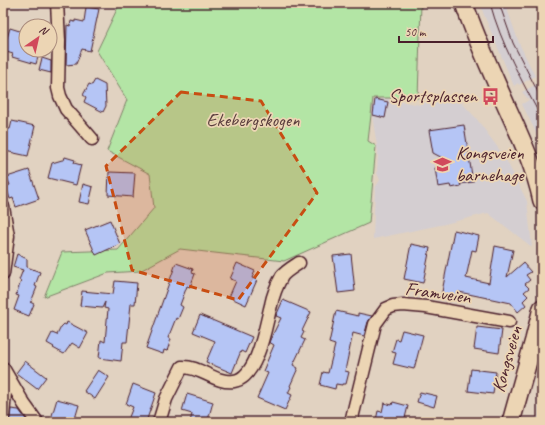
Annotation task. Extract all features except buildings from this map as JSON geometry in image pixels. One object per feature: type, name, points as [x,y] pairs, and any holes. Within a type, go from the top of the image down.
[{"type":"main road","points":[[464,3],[486,60],[529,156],[542,202]]},
{"type":"main road","name":"Kongsveien","points":[[511,422],[542,308]]},
{"type":"street","points":[[57,3],[59,41],[58,82],[60,96],[66,109],[92,139]]},
{"type":"street","points":[[3,207],[8,236],[3,274]]},
{"type":"street","points":[[159,422],[166,399],[182,368],[190,368],[228,382],[239,380],[245,376],[261,345],[266,330],[271,303],[277,287],[286,272],[298,262]]},
{"type":"street","name":"Framveien","points":[[351,422],[375,324],[386,309],[393,306],[403,305],[426,307],[509,322]]},
{"type":"street","points":[[3,370],[6,392],[3,416]]},
{"type":"street","points":[[3,370],[37,422]]},
{"type":"highlighted area","points":[[181,92],[261,101],[317,193],[238,300],[132,270],[106,166]]},
{"type":"shaded area","points":[[480,3],[505,3],[519,43],[535,76],[519,85],[518,83],[514,86]]},
{"type":"shaded area","points":[[537,84],[542,94],[542,145],[522,104],[529,100],[522,92]]},
{"type":"shaded area","name":"Kongsveien barnehage","points":[[424,96],[462,103],[476,118],[504,156],[527,201],[532,247],[488,213],[445,224],[373,239],[375,188],[380,180],[377,173],[378,152],[372,115],[374,99],[387,99],[420,105]]},
{"type":"green space","name":"Ekebergskogen","points":[[120,3],[421,3],[418,98],[373,98],[368,141],[376,146],[369,223],[284,261],[180,249],[140,271],[108,273],[44,297],[62,252],[118,250],[154,208],[150,174],[107,151],[127,100],[97,51]]},
{"type":"tram line","points":[[490,3],[506,48],[542,119]]},
{"type":"tram line","points":[[499,3],[513,43],[542,100]]},
{"type":"place","name":"Sportsplassen","points":[[490,96]]},
{"type":"place","name":"Kongsveien barnehage","points":[[443,164]]}]
